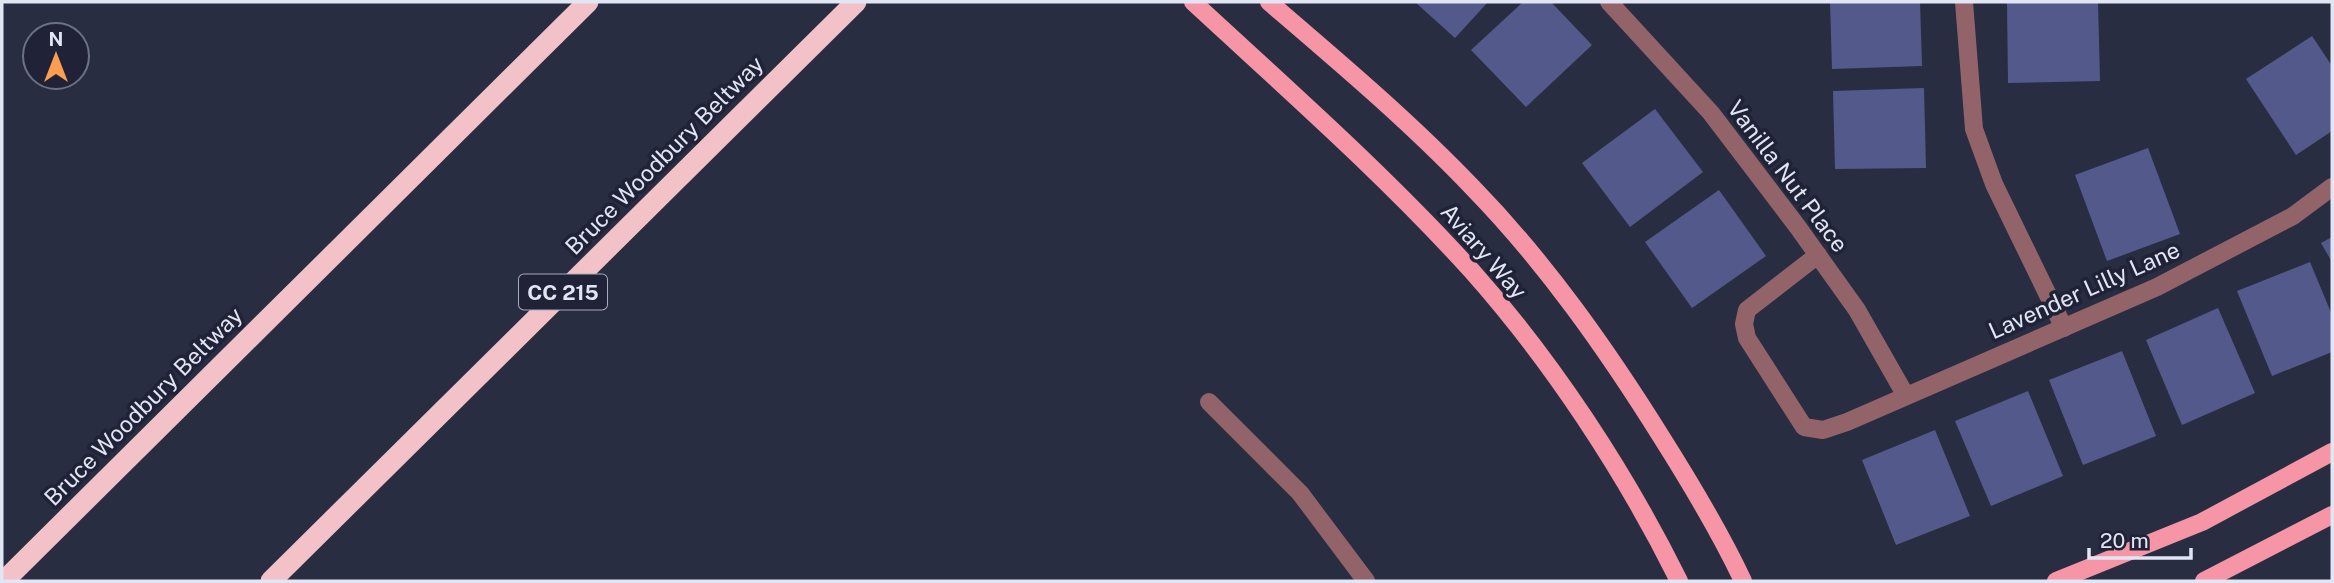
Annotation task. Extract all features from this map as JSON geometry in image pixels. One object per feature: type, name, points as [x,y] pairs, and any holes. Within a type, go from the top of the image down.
[{"type":"highway","name":"Bruce Woodbury Beltway","points":[[4,581],[587,2]]},
{"type":"highway","name":"Bruce Woodbury Beltway","points":[[271,581],[856,2]]},
{"type":"main road","name":"Aviary Way","points":[[1193,2],[1398,194],[1472,272],[1517,327],[1601,445],[1634,498],[1679,581]]},
{"type":"main road","name":"Aviary Way","points":[[1269,2],[1428,142],[1476,190],[1541,265],[1639,401],[1704,508],[1743,581]]},
{"type":"main road","points":[[2056,581],[2202,522],[2332,452]]},
{"type":"main road","points":[[2204,581],[2332,515]]},
{"type":"street","name":"Vanilla Nut Place","points":[[1609,2],[1711,113],[1857,310],[1906,396]]},
{"type":"street","points":[[1964,2],[1974,129],[1994,184],[2064,328]]},
{"type":"street","name":"Lavender Lilly Lane","points":[[1818,255],[1747,310],[1744,324],[1747,338],[1804,427],[1823,430],[2157,287],[2292,216],[2332,187]]},
{"type":"street","points":[[1209,402],[1300,493],[1366,581]]},
{"type":"building","points":[[1415,2],[1488,2],[1455,38]]},
{"type":"building","points":[[1523,2],[1551,2],[1592,45],[1526,107],[1471,50]]},
{"type":"building","points":[[1830,2],[1920,2],[1922,66],[1832,69]]},
{"type":"building","points":[[2098,2],[2100,81],[2008,83],[2007,3]]},
{"type":"building","points":[[2312,36],[2332,66],[2332,131],[2296,155],[2246,79]]},
{"type":"building","points":[[1924,88],[1926,168],[1835,169],[1833,91]]},
{"type":"building","points":[[1655,109],[1703,172],[1630,227],[1582,163]]},
{"type":"building","points":[[2148,148],[2180,234],[2107,261],[2075,175]]},
{"type":"building","points":[[1719,190],[1766,256],[1692,308],[1645,242]]},
{"type":"building","points":[[2332,237],[2332,262],[2321,243]]},
{"type":"building","points":[[2310,262],[2332,315],[2332,352],[2272,376],[2237,291]]},
{"type":"building","points":[[2218,308],[2255,393],[2182,425],[2146,340]]},
{"type":"building","points":[[2122,351],[2156,436],[2083,465],[2049,380]]},
{"type":"building","points":[[2028,391],[2063,476],[1991,506],[1955,421]]},
{"type":"building","points":[[1935,430],[1970,516],[1896,545],[1862,460]]}]
